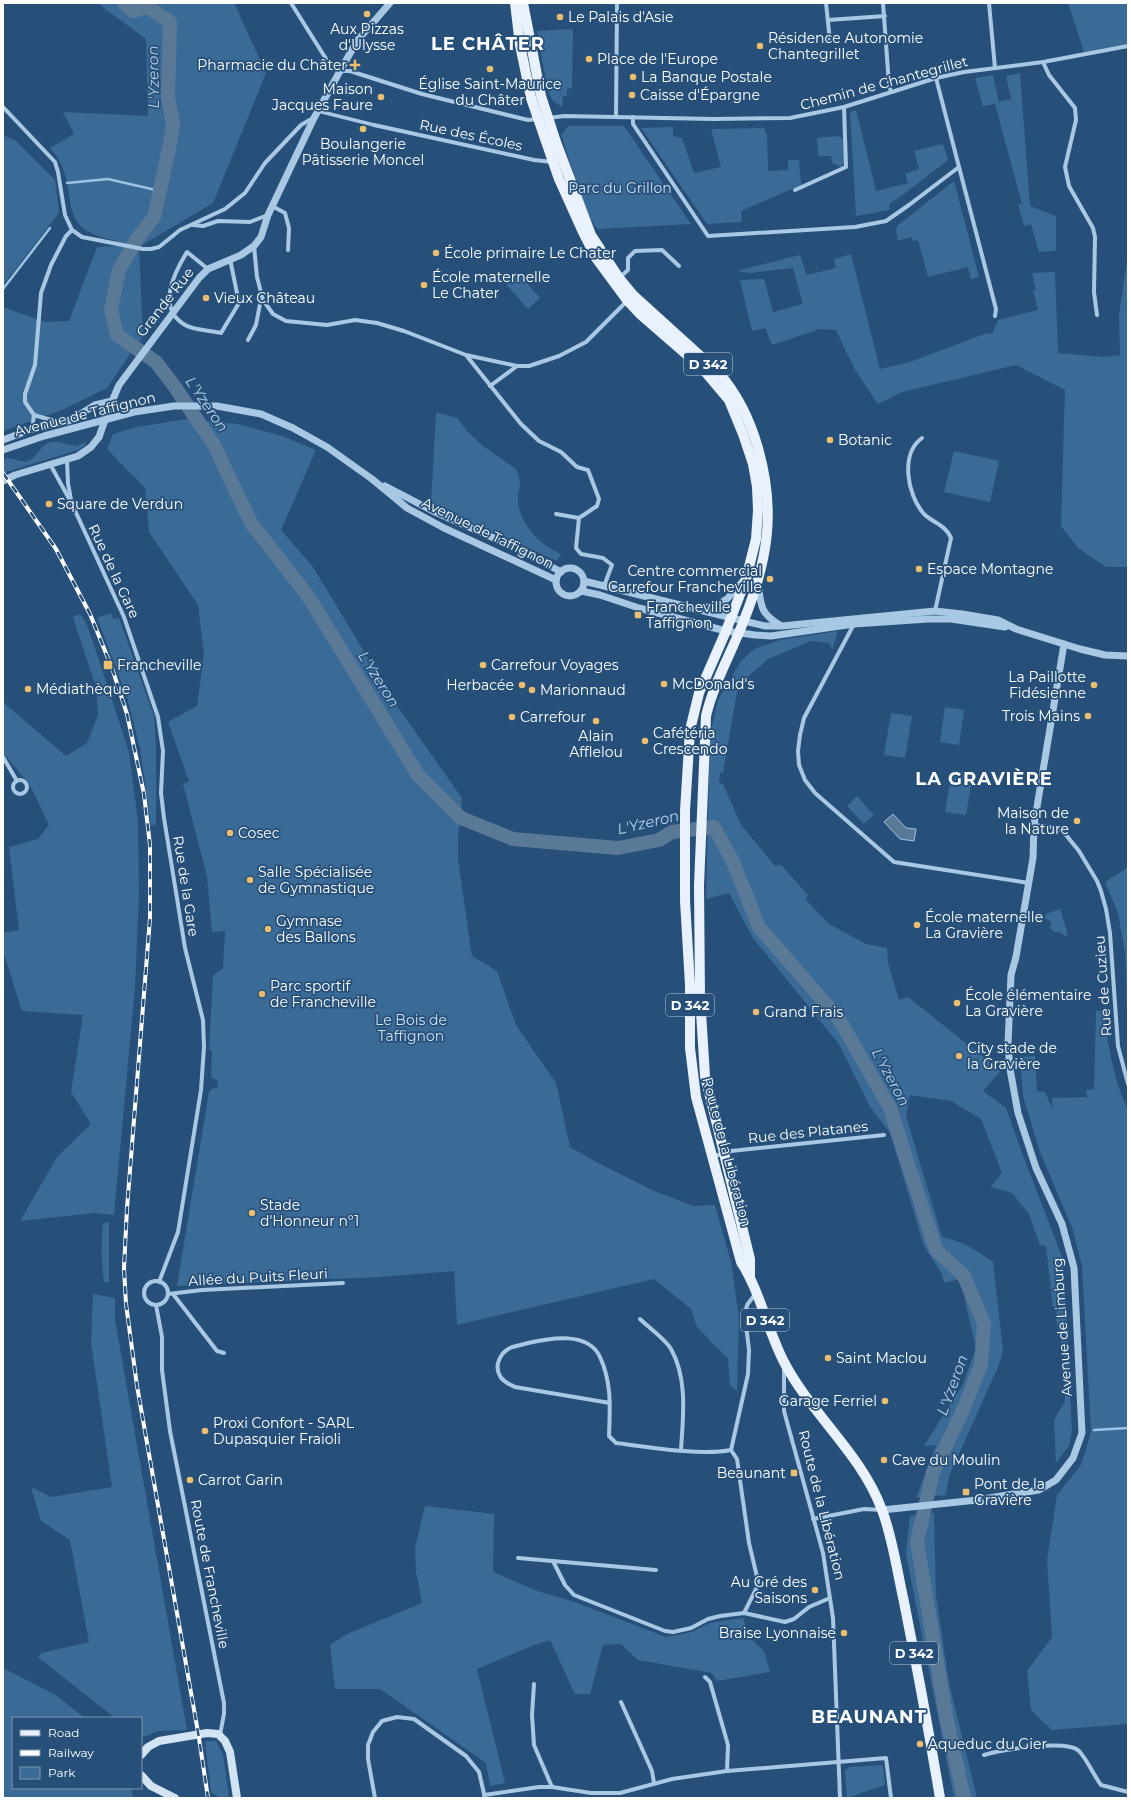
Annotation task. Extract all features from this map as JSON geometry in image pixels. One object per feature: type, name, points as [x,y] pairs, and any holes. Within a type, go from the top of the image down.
[{"type":"main road","points":[[515,3],[527,82],[531,98],[543,118]]},
{"type":"main road","name":"D 342","points":[[523,3],[541,96],[543,118],[557,160],[591,235],[616,281],[630,298],[719,373],[732,397],[745,413],[754,435],[764,470],[768,492],[768,527],[758,581],[739,632]]},
{"type":"main road","name":"D 342","points":[[726,631],[746,579],[756,539],[758,510],[757,487],[750,456],[732,397]]},
{"type":"main road","name":"Route de la Libération","points":[[726,631],[699,693],[690,730],[686,811],[685,901],[690,985],[690,1048],[692,1077],[696,1097],[741,1262],[750,1276],[770,1332],[784,1363],[849,1452],[867,1481],[882,1510]]},
{"type":"main road","name":"Route de la Libération","points":[[739,632],[710,697],[706,716],[701,814],[699,974],[704,1058],[708,1089],[750,1259],[750,1276]]},
{"type":"main road","name":"D 342","points":[[882,1510],[893,1551],[911,1638],[940,1798]]},
{"type":"main road","points":[[142,1754],[148,1747],[159,1741],[210,1732],[220,1736],[225,1740],[230,1752],[236,1798]]},
{"type":"main road","points":[[142,1776],[151,1786],[175,1798]]},
{"type":"street","points":[[291,3],[328,62],[340,71],[357,41],[390,3]]},
{"type":"street","points":[[616,117],[617,3]]},
{"type":"street","points":[[826,3],[830,41]]},
{"type":"street","points":[[883,3],[889,85],[891,92]]},
{"type":"street","points":[[989,3],[995,68]]},
{"type":"street","points":[[828,20],[884,16]]},
{"type":"street","name":"Chemin de Chantegrillet","points":[[340,71],[350,70],[372,79],[454,102],[528,120],[564,116],[772,119],[790,118],[844,107],[936,78],[1043,62],[1128,46]]},
{"type":"street","points":[[1043,62],[1049,75],[1075,108],[1076,120],[1065,167],[1069,186],[1093,228],[1095,237],[1094,292],[1097,315]]},
{"type":"street","name":"Grande Rue","points":[[3,481],[16,475],[67,460],[82,454],[91,447],[98,437],[119,385],[199,278],[208,269],[241,255],[254,246],[261,237],[272,206],[314,118],[340,71]]},
{"type":"street","points":[[936,78],[996,309],[995,316]]},
{"type":"street","points":[[3,107],[55,162],[65,215],[72,230],[82,237],[143,250],[159,247],[180,230],[225,209],[245,193],[265,163],[301,126],[314,118]]},
{"type":"street","points":[[795,190],[846,167],[844,107]]},
{"type":"street","points":[[318,111],[374,125]]},
{"type":"street","points":[[633,117],[633,124],[708,236],[850,227],[886,221],[959,167]]},
{"type":"street","name":"Rue des Écoles","points":[[374,125],[534,160],[557,160]]},
{"type":"street","points":[[272,206],[285,213],[289,228],[288,250]]},
{"type":"street","points":[[191,225],[203,226],[218,221],[250,222],[268,215]]},
{"type":"street","points":[[58,422],[34,415],[25,402],[25,394],[35,365],[42,293],[51,265],[66,236],[72,230]]},
{"type":"street","points":[[254,246],[257,277],[263,300],[273,314],[286,321],[327,325],[355,320],[377,323],[404,331],[466,355],[517,366],[529,366],[559,356],[586,342],[630,298]]},
{"type":"street","points":[[616,281],[628,270],[628,258],[635,251],[662,250],[678,266]]},
{"type":"street","points":[[208,269],[187,252],[175,272],[170,289],[170,317],[186,326],[221,333],[239,303],[230,259]]},
{"type":"street","points":[[248,340],[256,325],[260,304],[263,300]]},
{"type":"street","points":[[466,355],[521,424],[538,441],[561,452],[577,467],[588,470],[599,499],[597,506],[579,518],[556,514]]},
{"type":"street","points":[[490,386],[517,366]]},
{"type":"street","points":[[3,440],[32,429],[71,420],[95,405],[111,403]]},
{"type":"street","name":"Avenue de Taffignon","points":[[3,450],[44,436],[134,412],[174,406],[217,406],[261,414],[293,428],[327,447],[372,479],[407,508],[444,528],[556,580],[560,591],[566,595],[574,596],[581,591],[726,631],[771,636],[854,624]]},
{"type":"street","points":[[32,429],[34,415]]},
{"type":"street","points":[[922,438],[916,442],[912,449],[908,468],[912,492],[924,514],[949,532],[951,538],[934,611]]},
{"type":"street","name":"Rue de la Gare","points":[[67,460],[68,483],[72,504]]},
{"type":"street","name":"Rue de la Gare","points":[[50,464],[72,504],[124,617],[158,717],[163,750],[161,793],[162,804],[185,948],[203,1020],[203,1061],[199,1106],[178,1232],[159,1282]]},
{"type":"street","name":"Avenue de Taffignon","points":[[372,479],[433,511],[523,551],[561,572]]},
{"type":"street","points":[[579,518],[576,548],[581,554],[603,558],[612,565],[604,586]]},
{"type":"street","name":"Avenue de Taffignon","points":[[556,580],[561,572],[569,568],[578,570],[584,581],[731,619],[765,626],[782,626],[886,616]]},
{"type":"street","points":[[695,609],[717,605],[727,599],[746,579]]},
{"type":"street","points":[[581,591],[584,581]]},
{"type":"street","points":[[758,581],[761,605],[765,613],[769,619],[782,626]]},
{"type":"street","points":[[902,620],[934,611]]},
{"type":"street","points":[[1016,629],[998,620],[934,611],[886,616],[854,624],[804,718],[798,751],[799,765],[804,780],[815,793],[894,862],[1029,883]]},
{"type":"street","points":[[854,624],[902,620],[951,619],[1016,629],[1105,655],[1128,656]]},
{"type":"street","name":"Avenue de Limburg","points":[[813,1519],[864,1509],[882,1510],[909,1508],[1039,1490],[1056,1480],[1073,1458],[1082,1433],[1074,1268],[1062,1224],[1036,1168],[1018,1113],[1009,1063],[1008,1019],[1011,975],[1016,957],[1029,883],[1033,858],[1034,825],[1064,644]]},
{"type":"street","points":[[3,757],[17,781]]},
{"type":"street","name":"Rue de Cuzieu","points":[[1034,825],[1058,828],[1066,835],[1079,851],[1097,881],[1101,891],[1110,932],[1118,1046],[1128,1084]]},
{"type":"street","name":"Rue des Platanes","points":[[712,1157],[724,1153],[884,1135]]},
{"type":"street","points":[[159,1282],[165,1286],[168,1294],[165,1300],[156,1305],[146,1300],[144,1290],[149,1284],[159,1282]]},
{"type":"street","name":"Allée du Puits Fleuri","points":[[173,1294],[202,1290],[343,1283]]},
{"type":"street","points":[[744,1613],[757,1587],[758,1581],[749,1543],[737,1459],[731,1450],[748,1374],[749,1350],[745,1316],[746,1305],[756,1293]]},
{"type":"street","points":[[168,1294],[173,1294],[217,1351],[224,1353]]},
{"type":"street","name":"Route de Francheville","points":[[156,1305],[162,1337],[162,1370],[170,1431],[224,1703],[220,1736]]},
{"type":"street","points":[[640,1319],[670,1348],[680,1371],[684,1399],[681,1450]]},
{"type":"street","points":[[610,1403],[515,1387],[506,1383],[500,1377],[497,1369],[499,1360],[503,1353],[510,1348],[546,1339],[566,1338],[583,1342],[595,1349],[600,1357],[610,1387],[610,1403],[609,1436],[616,1443],[681,1450],[720,1452],[731,1450]]},
{"type":"street","name":"Route de la Libération","points":[[784,1363],[784,1411],[823,1553],[830,1598],[834,1633],[840,1761],[840,1798]]},
{"type":"street","points":[[518,1558],[656,1570]]},
{"type":"street","points":[[553,1561],[565,1585],[574,1595],[665,1631],[673,1632],[691,1628],[708,1619],[744,1613],[785,1622],[794,1619],[809,1607],[830,1598]]},
{"type":"street","points":[[705,1677],[710,1682],[728,1745],[727,1771]]},
{"type":"street","points":[[534,1684],[532,1714],[534,1745],[552,1787]]},
{"type":"street","points":[[621,1702],[652,1771],[654,1783]]},
{"type":"street","points":[[375,1798],[368,1758],[368,1745],[373,1732],[382,1721],[397,1717],[414,1718],[466,1756],[479,1772],[485,1796],[552,1787],[592,1793],[620,1792],[672,1779],[727,1771],[886,1758],[891,1798]]},
{"type":"street","points":[[984,1755],[998,1751],[1067,1745],[1078,1750],[1102,1785],[1128,1792]]},
{"type":"street","points":[[620,1792],[620,1798]]},
{"type":"green space","points":[[97,3],[234,3],[266,73],[213,203],[139,247],[143,337],[107,388],[62,410],[3,431],[3,307],[45,322],[69,321],[97,247],[120,246],[122,243],[87,231],[76,220],[71,207],[66,178],[58,158],[50,148],[74,134],[63,112],[148,116],[146,39]]},
{"type":"green space","points":[[1068,3],[1128,3],[1128,44],[1084,52]]},
{"type":"green space","points":[[573,29],[572,88],[567,89],[567,96],[563,96],[562,107],[553,101],[548,92],[537,31]]},
{"type":"green space","points":[[1020,73],[1030,206],[1056,216],[1056,251],[1039,252],[1031,224],[1024,226],[1018,204],[1022,204],[995,104],[983,106],[975,78],[993,75],[999,102],[1011,99],[1006,76]]},
{"type":"green space","points":[[856,110],[876,191],[908,183],[905,174],[919,169],[914,151],[943,144],[948,160],[889,204],[890,210],[856,216],[850,112]]},
{"type":"green space","name":"Parc du Grillon","points":[[568,126],[624,126],[691,224],[598,229],[593,223],[582,199],[561,135]]},
{"type":"green space","points":[[673,127],[673,136],[682,138],[694,173],[721,167],[711,129],[765,128],[765,133],[767,133],[768,171],[788,170],[788,160],[799,160],[801,185],[741,211],[742,222],[707,224],[641,128]]},
{"type":"green space","points":[[3,135],[16,141],[55,180],[59,213],[3,285]]},
{"type":"green space","points":[[841,137],[843,140],[844,163],[841,167],[832,163],[831,156],[818,156],[817,138]]},
{"type":"green space","points":[[954,181],[979,277],[971,279],[968,267],[928,277],[918,240],[913,241],[911,237],[898,241],[896,231],[897,226]]},
{"type":"green space","points":[[1128,253],[1128,567],[1106,567],[1078,548],[1061,526],[1065,390],[1016,365],[902,392],[878,404],[855,370],[836,330],[820,329],[772,345],[765,328],[752,331],[740,280],[764,279],[773,312],[803,304],[793,268],[750,273],[736,271],[800,255],[807,275],[836,268],[834,259],[851,254],[880,369],[910,362],[987,333],[992,334],[998,320],[1038,310],[1033,290],[1036,290],[1032,273],[1055,272],[1058,353],[1103,357],[1120,355],[1119,315]]},
{"type":"green space","points":[[516,271],[540,298],[528,309],[504,282]]},
{"type":"green space","points":[[436,412],[457,418],[467,431],[483,446],[516,469],[520,479],[518,503],[523,520],[539,540],[546,546],[561,554],[557,561],[431,504]]},
{"type":"green space","name":"Le Bois de Taffignon","points":[[186,419],[238,424],[282,436],[316,450],[281,530],[313,567],[395,703],[462,798],[458,837],[458,860],[472,956],[497,971],[516,1025],[556,1083],[570,1147],[652,1190],[693,1206],[715,1205],[731,1262],[739,1318],[737,1391],[730,1385],[728,1359],[697,1327],[691,1309],[654,1279],[457,1325],[454,1271],[380,1277],[177,1286],[209,1092],[213,1088],[218,1088],[217,1080],[211,1076],[212,1051],[209,1049],[213,976],[223,968],[225,931],[212,932],[207,876],[183,784],[189,781],[168,722],[197,706],[204,654],[198,605],[149,532],[145,488],[107,449],[113,434],[137,427]]},
{"type":"green space","points":[[87,441],[84,446],[78,450],[3,473],[3,459],[7,458],[23,462],[33,458],[42,447],[51,442],[76,446]]},
{"type":"green space","points":[[954,451],[999,461],[990,502],[944,492]]},
{"type":"green space","points":[[111,613],[113,619],[119,618],[154,716],[156,744],[156,824],[151,826],[140,748],[127,697],[97,618]]},
{"type":"green space","points":[[80,614],[85,621],[91,636],[129,752],[138,821],[139,894],[135,987],[114,1215],[94,1213],[20,1221],[57,1157],[91,1124],[71,1092],[83,1015],[22,1011],[3,951],[3,933],[19,930],[9,847],[38,839],[49,825],[30,785],[3,753],[3,702],[66,756],[87,743],[98,715],[96,688],[73,617]]},
{"type":"green space","points":[[838,631],[832,650],[829,643],[811,641],[768,659],[738,686],[723,773],[720,773],[719,783],[723,784],[741,825],[775,866],[781,865],[808,895],[806,900],[829,924],[866,944],[887,948],[888,963],[899,1000],[908,997],[997,1068],[1000,1072],[983,1091],[1006,1108],[1063,1259],[1072,1431],[1069,1446],[1056,1463],[1054,1420],[1065,1401],[1064,1354],[1055,1315],[1057,1313],[1056,1307],[1053,1307],[1046,1246],[1040,1245],[1029,1214],[1012,1193],[991,1187],[1002,1173],[981,1119],[951,1101],[910,1095],[906,1116],[942,1237],[969,1246],[993,1262],[1003,1351],[998,1367],[949,1476],[946,1495],[916,1498],[936,1445],[924,1446],[963,1384],[976,1348],[960,1279],[944,1283],[942,1274],[924,1246],[890,1133],[870,1107],[839,1044],[753,938],[729,893],[706,899],[710,735],[718,700],[741,661],[754,649],[780,640]]},
{"type":"green space","points":[[945,707],[964,710],[959,745],[940,742]]},
{"type":"green space","points":[[891,713],[912,716],[905,758],[884,755]]},
{"type":"green space","points":[[952,770],[973,773],[966,815],[945,812]]},
{"type":"green space","points":[[857,796],[874,815],[864,824],[847,806]]},
{"type":"green space","points":[[1128,865],[1128,1042],[1125,952],[1118,913],[1105,882],[1124,870]]},
{"type":"green space","points":[[1060,909],[1068,935],[1065,936],[1059,932],[1054,932],[1050,928],[1051,922],[1045,918],[1046,914]]},
{"type":"green space","points":[[1096,1011],[1104,1011],[1109,1049],[1115,1074],[1118,1086],[1128,1110],[1128,1724],[1052,1730],[1031,1710],[1027,1671],[1052,1637],[1047,1560],[1057,1495],[1081,1465],[1091,1433],[1082,1266],[1073,1230],[1040,1152],[1023,1096],[1020,1057],[1035,1056],[1037,1091],[1045,1092],[1053,1110],[1052,1098],[1087,1097],[1086,1090],[1094,1089]]},
{"type":"green space","points":[[109,1222],[109,1282],[104,1282],[102,1230],[103,1223]]},
{"type":"green space","points":[[93,1294],[115,1298],[115,1320],[187,1730],[158,1731],[142,1738],[142,1717],[114,1717],[38,1657],[42,1653],[89,1642],[70,1540],[41,1521],[31,1487],[51,1497],[112,1487],[91,1343]]},
{"type":"green space","points":[[425,1506],[494,1514],[493,1572],[537,1591],[572,1601],[666,1637],[692,1632],[710,1623],[743,1618],[749,1637],[764,1651],[770,1672],[717,1681],[712,1673],[638,1660],[621,1644],[603,1645],[590,1694],[575,1694],[550,1640],[534,1645],[477,1669],[505,1783],[490,1786],[486,1763],[380,1689],[335,1689],[330,1645],[347,1634],[422,1603],[416,1572],[415,1548]]},
{"type":"green space","points":[[934,1513],[936,1596],[949,1683],[977,1798],[954,1798],[906,1554],[910,1516]]},
{"type":"green space","points":[[3,1668],[54,1694],[84,1717],[12,1717],[12,1789],[131,1789],[134,1798],[97,1797],[3,1798]]},
{"type":"green space","points":[[205,1741],[216,1741],[223,1754],[229,1798],[220,1798],[211,1792]]},
{"type":"green space","points":[[883,1765],[885,1785],[847,1798],[845,1771],[849,1767]]},
{"type":"shaded area","points":[[893,814],[906,828],[916,829],[914,841],[900,839],[884,822]]},
{"type":"waterway","name":"L'Yzeron","points":[[124,3],[133,11],[148,7],[170,22],[168,98],[173,124],[154,217],[137,239],[119,270],[111,310],[117,335],[156,362],[175,387],[214,445],[251,523],[308,596],[418,775],[461,818],[513,839],[618,848],[659,840],[672,832],[714,827],[733,862],[759,927],[839,1019],[890,1108],[936,1250],[964,1276],[984,1324],[981,1365],[961,1415],[933,1472],[917,1542],[946,1716],[964,1798]]},
{"type":"waterway","points":[[67,183],[108,179],[160,191]]},
{"type":"waterway","points":[[3,289],[50,228]]},
{"type":"waterway","points":[[1094,1430],[1128,1428]]},
{"type":"railway","points":[[3,473],[56,549],[90,614],[112,668],[127,714],[144,794],[150,845],[150,918],[127,1208],[124,1268],[126,1304],[137,1386],[199,1738],[208,1798]]},
{"type":"place","name":"Aux Pizzas d'Ulysse","points":[[367,14]]},
{"type":"place","name":"Le Palais d'Asie","points":[[560,17]]},
{"type":"place","name":"Résidence Autonomie Chantegrillet","points":[[760,46]]},
{"type":"place","name":"Place de l'Europe","points":[[589,59]]},
{"type":"place","name":"Pharmacie du Châter","points":[[355,65]]},
{"type":"place","name":"Église Saint-Maurice du Châter","points":[[490,69]]},
{"type":"place","name":"La Banque Postale","points":[[633,77]]},
{"type":"place","name":"Caisse d'Épargne","points":[[632,95]]},
{"type":"place","name":"Maison Jacques Faure","points":[[381,97]]},
{"type":"place","name":"Boulangerie Pâtisserie Moncel","points":[[363,129]]},
{"type":"place","name":"École primaire Le Chater","points":[[436,253]]},
{"type":"place","name":"École maternelle Le Chater","points":[[424,285]]},
{"type":"place","name":"Vieux Château","points":[[206,298]]},
{"type":"place","name":"Botanic","points":[[830,440]]},
{"type":"place","name":"Square de Verdun","points":[[49,504]]},
{"type":"place","name":"Espace Montagne","points":[[919,569]]},
{"type":"place","name":"Centre commercial Carrefour Francheville","points":[[770,579]]},
{"type":"place","name":"Francheville Taffignon","points":[[638,615]]},
{"type":"place","name":"Francheville","points":[[108,665]]},
{"type":"place","name":"Carrefour Voyages","points":[[483,665]]},
{"type":"place","name":"McDonald's","points":[[664,684]]},
{"type":"place","name":"Herbacée","points":[[522,685]]},
{"type":"place","name":"La Paillotte Fidésienne","points":[[1094,685]]},
{"type":"place","name":"Médiathèque","points":[[28,689]]},
{"type":"place","name":"Marionnaud","points":[[532,690]]},
{"type":"place","name":"Trois Mains","points":[[1088,716]]},
{"type":"place","name":"Carrefour","points":[[512,717]]},
{"type":"place","name":"Alain Afflelou","points":[[596,721]]},
{"type":"place","name":"Cafétéria Crescendo","points":[[645,741]]},
{"type":"place","name":"Maison de la Nature","points":[[1077,821]]},
{"type":"place","name":"Cosec","points":[[230,833]]},
{"type":"place","name":"Salle Spécialisée de Gymnastique","points":[[250,880]]},
{"type":"place","name":"École maternelle La Gravière","points":[[917,925]]},
{"type":"place","name":"Gymnase des Ballons","points":[[268,929]]},
{"type":"place","name":"Parc sportif de Francheville","points":[[262,994]]},
{"type":"place","name":"École élémentaire La Gravière","points":[[957,1003]]},
{"type":"place","name":"Grand Frais","points":[[756,1012]]},
{"type":"place","name":"City stade de la Gravière","points":[[959,1056]]},
{"type":"place","name":"Stade d'Honneur n°1","points":[[252,1213]]},
{"type":"place","name":"Saint Maclou","points":[[828,1358]]},
{"type":"place","name":"Garage Ferriel","points":[[885,1401]]},
{"type":"place","name":"Proxi Confort - SARL Dupasquier Fraioli","points":[[205,1431]]},
{"type":"place","name":"Cave du Moulin","points":[[884,1460]]},
{"type":"place","name":"Beaunant","points":[[794,1473]]},
{"type":"place","name":"Carrot Garin","points":[[190,1480]]},
{"type":"place","name":"Pont de la Gravière","points":[[966,1492]]},
{"type":"place","name":"Au Gré des Saisons","points":[[815,1590]]},
{"type":"place","name":"Braise Lyonnaise","points":[[844,1633]]},
{"type":"place","name":"Aqueduc du Gier","points":[[920,1744]]},
{"type":"district","name":"LE CHÂTER","points":[[488,44]]},
{"type":"district","name":"LA GRAVIÈRE","points":[[984,779]]},
{"type":"district","name":"BEAUNANT","points":[[869,1717]]}]
